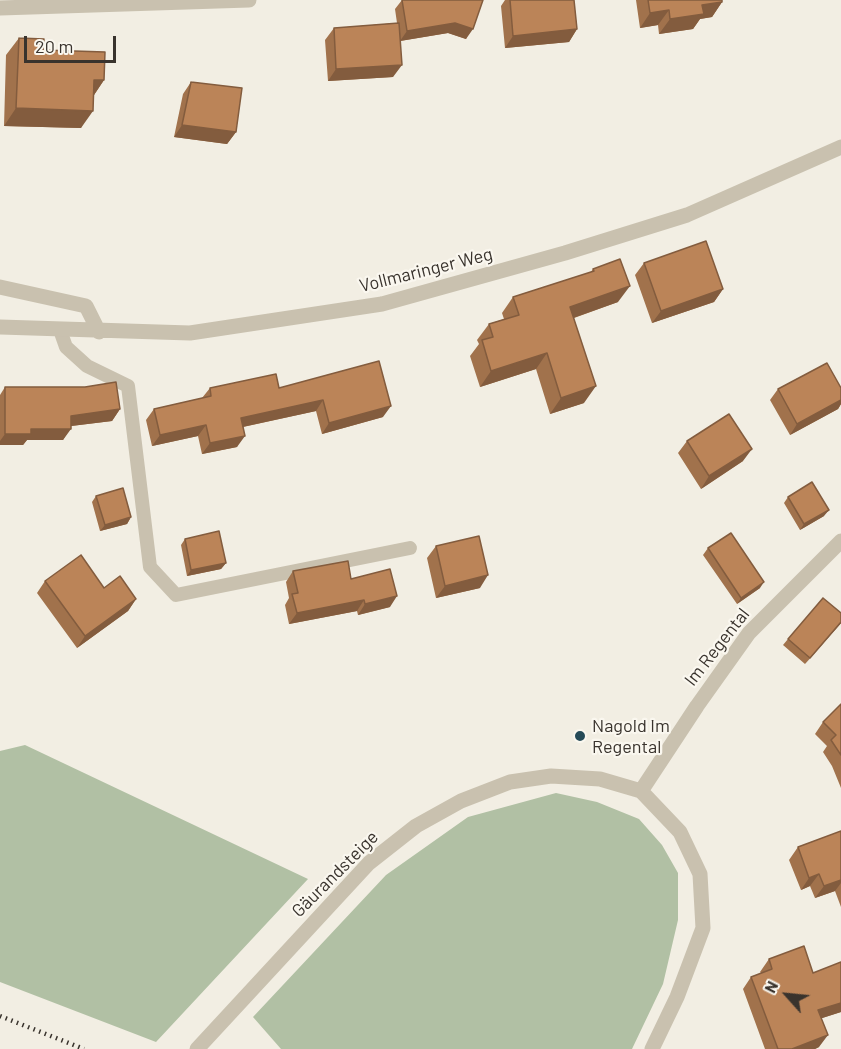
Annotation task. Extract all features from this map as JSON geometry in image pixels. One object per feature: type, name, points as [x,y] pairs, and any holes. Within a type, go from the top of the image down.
[{"type":"street","points":[[0,8],[249,0]]},
{"type":"street","name":"Vollmaringer Weg","points":[[0,327],[99,332],[190,333],[382,304],[565,253],[687,215],[841,147]]},
{"type":"street","points":[[0,287],[86,306],[99,332]]},
{"type":"street","name":"Im Regental","points":[[641,791],[749,633],[841,541]]},
{"type":"street","name":"Gäurandsteige","points":[[197,1049],[369,863],[416,826],[461,801],[510,782],[551,776],[600,779],[641,791]]},
{"type":"street","points":[[641,791],[680,832],[700,874],[703,928],[677,997],[652,1049]]},
{"type":"lane","points":[[60,330],[66,347],[87,366],[128,386],[150,567],[176,595],[410,548]]},
{"type":"green space","points":[[25,745],[308,879],[156,1042],[0,982],[0,751]]},
{"type":"green space","points":[[556,793],[597,802],[639,819],[662,845],[678,873],[678,920],[663,984],[632,1049],[281,1049],[253,1017],[386,875],[468,817]]},
{"type":"building","points":[[402,0],[483,0],[473,29],[455,23],[407,31]]},
{"type":"building","points":[[510,0],[574,0],[577,29],[513,36]]},
{"type":"building","points":[[648,0],[722,0],[722,2],[702,5],[704,14],[670,19],[669,10],[650,13]]},
{"type":"building","points":[[399,23],[402,65],[336,69],[334,28]]},
{"type":"building","points":[[19,38],[44,39],[43,50],[105,52],[104,80],[94,80],[93,111],[16,108]]},
{"type":"building","points":[[191,82],[242,88],[236,132],[182,125]]},
{"type":"building","points":[[706,241],[723,289],[661,311],[644,263]]},
{"type":"building","points":[[620,259],[630,286],[570,307],[596,386],[561,398],[547,353],[491,371],[482,340],[493,337],[489,324],[519,315],[513,297],[594,271],[593,269]]},
{"type":"building","points":[[379,361],[391,406],[329,423],[323,400],[241,418],[245,436],[210,443],[206,425],[160,435],[154,409],[211,396],[210,388],[276,374],[279,388]]},
{"type":"building","points":[[827,363],[841,388],[841,400],[797,424],[778,389]]},
{"type":"building","points":[[116,382],[120,409],[71,416],[71,429],[31,429],[31,434],[5,434],[5,387],[85,387]]},
{"type":"building","points":[[729,414],[752,449],[709,476],[687,441]]},
{"type":"building","points":[[812,482],[829,510],[804,524],[788,497]]},
{"type":"building","points":[[123,488],[131,517],[105,525],[96,496]]},
{"type":"building","points":[[219,531],[226,563],[191,570],[185,539]]},
{"type":"building","points":[[731,533],[764,582],[741,598],[708,548]]},
{"type":"building","points":[[479,536],[488,575],[445,586],[436,546]]},
{"type":"building","points":[[81,555],[104,588],[120,576],[136,599],[85,636],[45,581]]},
{"type":"building","points":[[348,561],[351,579],[390,569],[397,596],[365,604],[364,600],[297,613],[292,594],[298,593],[293,571]]},
{"type":"building","points":[[823,598],[841,613],[841,622],[810,658],[788,639]]},
{"type":"building","points":[[841,704],[841,755],[831,740],[836,735],[823,722]]},
{"type":"building","points":[[841,831],[841,880],[824,886],[819,874],[809,878],[798,847]]},
{"type":"building","points":[[804,946],[813,973],[841,962],[841,1003],[818,1010],[828,1035],[792,1049],[778,1049],[751,977],[772,969],[769,959]]},
{"type":"railway","points":[[0,1016],[84,1049]]},
{"type":"place","name":"Nagold Im Regental","points":[[580,736]]}]
